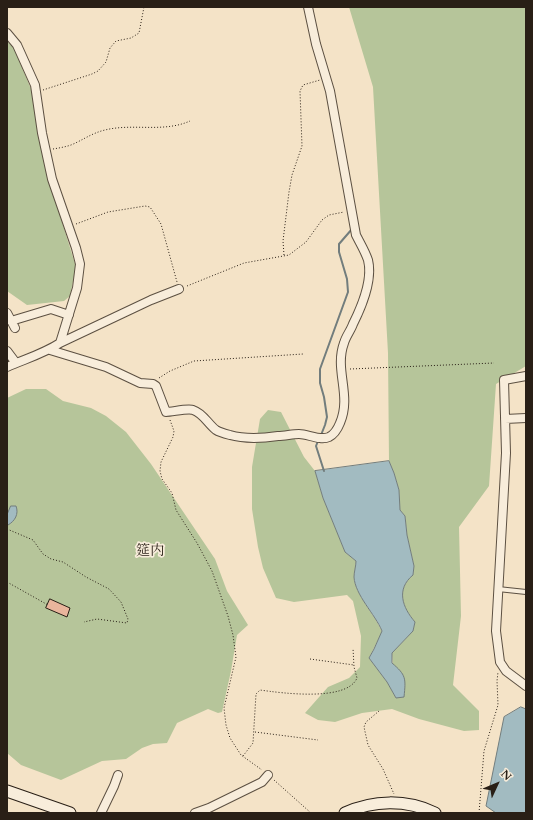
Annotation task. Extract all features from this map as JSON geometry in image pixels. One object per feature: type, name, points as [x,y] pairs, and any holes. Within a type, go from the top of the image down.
[{"type":"main road","points":[[7,791],[70,813]]},
{"type":"main road","points":[[344,813],[372,804],[396,802],[420,807],[435,813]]},
{"type":"street","points":[[50,350],[106,367],[140,383],[153,384],[156,386],[166,412],[193,410],[206,419],[216,430],[232,436],[268,438],[300,434],[323,438],[329,437],[336,431],[341,422],[345,406],[345,393],[340,355],[344,342],[354,324],[368,284],[369,269],[368,260],[356,235],[337,125],[327,78],[316,44],[308,7]]},
{"type":"street","points":[[7,33],[17,45],[33,80],[52,179],[80,264],[77,288],[60,343]]},
{"type":"street","points":[[7,351],[11,364],[50,350],[60,343],[151,300],[179,289]]},
{"type":"street","points":[[7,313],[13,324],[51,309],[69,314]]},
{"type":"street","points":[[526,376],[504,380],[506,453],[496,632],[500,662],[506,671],[526,686]]},
{"type":"street","points":[[505,419],[526,418]]},
{"type":"street","points":[[101,813],[118,775]]},
{"type":"street","points":[[195,813],[209,808],[262,782],[268,775]]},
{"type":"lane","points":[[498,589],[526,592]]},
{"type":"path","points":[[36,92],[98,71],[106,62],[110,48],[116,41],[131,38],[139,33],[144,7]]},
{"type":"path","points":[[284,256],[283,241],[289,192],[292,175],[302,146],[300,91],[303,84],[327,78]]},
{"type":"path","points":[[46,150],[72,145],[89,135],[105,130],[125,127],[175,126],[190,121]]},
{"type":"path","points":[[69,227],[108,212],[145,206],[150,207],[161,224],[179,289],[244,263],[289,255],[306,242],[322,220],[330,215],[351,211]]},
{"type":"path","points":[[153,384],[170,371],[194,361],[303,354]]},
{"type":"path","points":[[341,369],[494,363]]},
{"type":"path","points":[[166,412],[173,425],[174,431],[173,437],[161,462],[160,471],[162,479],[172,493],[176,510],[197,543],[212,571],[233,635],[236,657],[224,708],[226,725],[230,738],[243,756],[268,775],[310,813]]},
{"type":"path","points":[[7,529],[32,540],[43,554],[50,559],[63,562],[86,578],[109,589],[121,602],[128,619],[127,622],[97,619],[84,622]]},
{"type":"path","points":[[7,582],[48,605]]},
{"type":"path","points":[[243,756],[253,743],[256,694],[258,691],[305,695],[337,691],[345,688],[356,681],[357,678],[354,665],[353,648]]},
{"type":"path","points":[[310,659],[354,665]]},
{"type":"path","points":[[479,813],[484,751],[498,705],[497,681],[500,662]]},
{"type":"path","points":[[379,711],[366,722],[364,727],[368,745],[384,769],[396,802]]},
{"type":"path","points":[[254,732],[318,740]]},
{"type":"green space","points":[[349,7],[526,7],[526,366],[496,384],[489,486],[459,527],[461,616],[453,685],[479,711],[479,730],[464,731],[419,719],[392,709],[362,713],[335,722],[318,720],[305,713],[328,687],[349,678],[360,667],[361,636],[353,601],[347,595],[294,602],[276,598],[263,568],[258,547],[252,509],[252,467],[260,419],[268,410],[281,412],[304,457],[315,471],[323,498],[345,552],[356,561],[354,577],[355,584],[361,598],[375,618],[382,632],[369,658],[387,682],[396,698],[392,653],[413,631],[415,622],[404,604],[403,592],[404,586],[413,575],[414,566],[407,535],[405,516],[400,510],[399,490],[389,461],[388,353],[373,87]]},
{"type":"green space","points":[[7,41],[14,48],[31,89],[58,209],[76,267],[70,296],[64,301],[27,305],[7,291]]},
{"type":"green space","points":[[26,389],[46,389],[63,401],[91,408],[106,416],[126,432],[151,464],[215,559],[227,591],[248,625],[237,635],[222,712],[218,713],[208,709],[177,723],[167,743],[153,744],[142,748],[126,759],[102,761],[61,780],[21,765],[7,753],[7,398]]},
{"type":"water","points":[[389,461],[399,490],[400,510],[405,516],[407,535],[414,566],[413,575],[404,586],[403,592],[404,604],[415,622],[413,631],[392,653],[392,663],[400,671],[405,681],[404,697],[396,698],[387,682],[369,658],[382,631],[361,598],[355,584],[354,577],[356,561],[345,552],[323,498],[315,471]]},
{"type":"water","points":[[11,506],[16,506],[17,514],[13,521],[8,525],[7,515]]},
{"type":"water","points":[[521,707],[526,709],[526,813],[496,813],[486,806],[504,717]]},
{"type":"building","points":[[50,599],[70,608],[67,617],[46,608]]},
{"type":"waterway","points":[[321,435],[327,417],[320,383],[320,369],[348,292],[347,279],[339,252],[339,244],[352,229]]},
{"type":"waterway","points":[[318,441],[316,446],[324,471]]},
{"type":"district","name":"筵内","points":[[150,552]]}]
